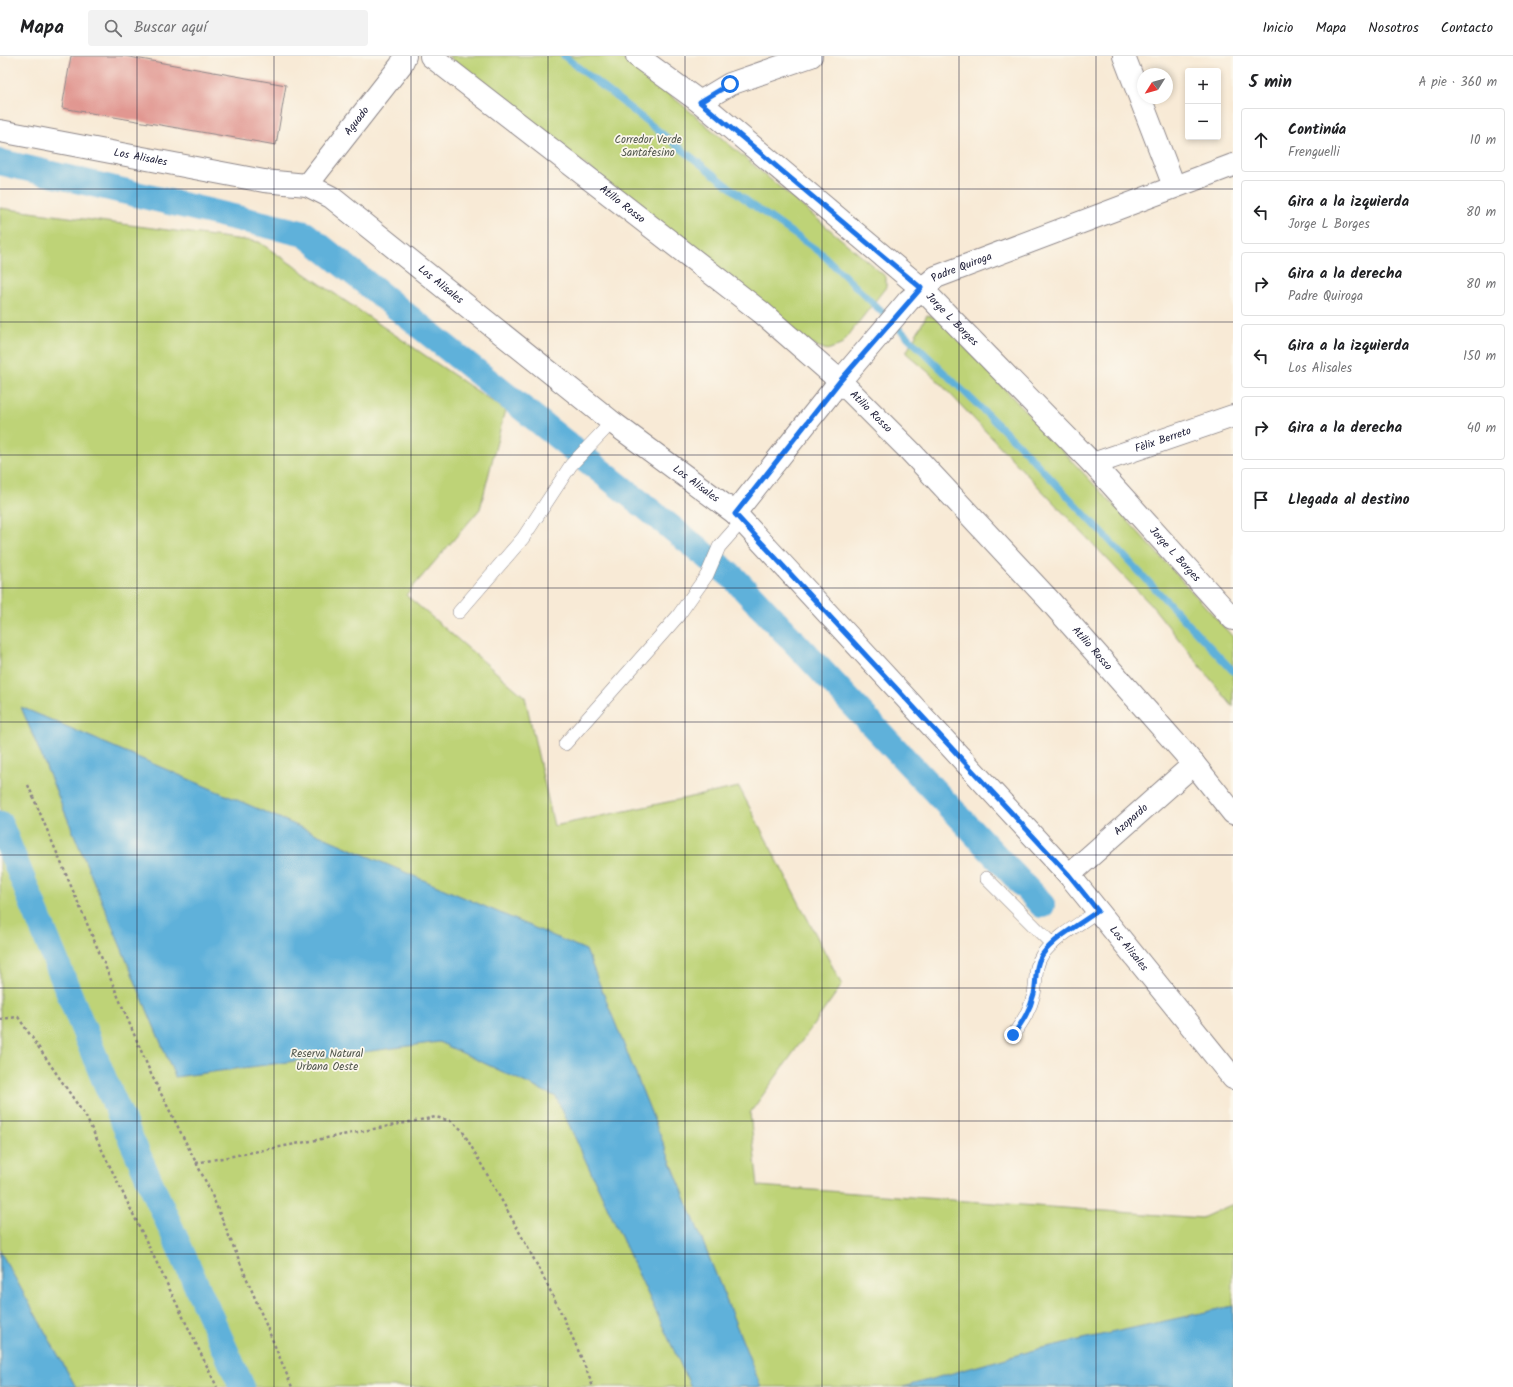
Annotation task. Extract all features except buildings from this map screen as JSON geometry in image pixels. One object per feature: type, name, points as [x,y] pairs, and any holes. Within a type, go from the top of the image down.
[{"type":"street","name":"Aguado","points":[[307,185],[401,65],[405,56]]},
{"type":"street","name":"Atilio Rosso","points":[[431,56],[761,312],[840,381],[910,451],[1049,600],[1194,764],[1233,813]]},
{"type":"street","name":"Jorge L Borges","points":[[637,56],[700,102],[921,288],[1093,464],[1233,620]]},
{"type":"street","points":[[700,102],[730,84],[811,56]]},
{"type":"street","points":[[1124,56],[1174,186]]},
{"type":"street","name":"Los Alisales","points":[[0,131],[264,181],[307,185],[331,198],[612,422],[739,517],[1069,875],[1233,1078]]},
{"type":"street","name":"Padre Quiroga","points":[[739,517],[840,381],[921,288],[936,277],[1174,186],[1233,166]]},
{"type":"street","name":"Fèlix Berreto","points":[[1093,464],[1233,416]]},
{"type":"street","name":"Azopardo","points":[[1069,875],[1194,764]]},
{"type":"lane","points":[[459,612],[523,538],[571,465],[612,422]]},
{"type":"lane","points":[[565,744],[678,616],[707,575],[719,547],[739,517]]},
{"type":"lane","points":[[986,878],[1052,944]]},
{"type":"lane","points":[[1013,1035],[1028,1014],[1034,992],[1036,970],[1042,955],[1052,944],[1098,911]]},
{"type":"path","points":[[28,785],[151,1074],[209,1188],[292,1387]]},
{"type":"path","points":[[0,1019],[18,1017],[86,1117],[217,1387]]},
{"type":"path","points":[[196,1163],[436,1117],[451,1121],[462,1130],[534,1258],[585,1368],[592,1387]]},
{"type":"green space","name":"Corredor Verde Santafesino","points":[[448,56],[619,56],[680,103],[886,277],[886,287],[841,345],[827,350],[811,344]]},
{"type":"green space","name":"Reserva Natural Urbana Oeste","points":[[0,208],[259,242],[505,410],[480,509],[406,595],[525,697],[554,826],[739,787],[842,985],[750,1113],[758,1186],[1202,1218],[1233,1204],[1233,1387],[0,1387]]},
{"type":"green space","points":[[927,315],[938,318],[1119,511],[1233,637],[1233,707],[1152,606],[934,377],[906,353]]},
{"type":"water","points":[[21,707],[586,950],[761,1387],[691,1387],[556,1097],[439,1042],[175,1077]]},
{"type":"water","points":[[0,1251],[76,1387],[0,1387]]},
{"type":"water","points":[[1233,1306],[1233,1387],[903,1387],[1042,1348]]},
{"type":"waterway","points":[[564,56],[751,204],[821,253],[1021,447],[1233,671]]},
{"type":"waterway","points":[[0,162],[305,234],[734,578],[1042,905]]},
{"type":"waterway","points":[[0,824],[104,1079],[242,1387]]},
{"type":"route","points":[[730,84],[700,102],[921,288],[840,381],[735,514],[1069,875],[1098,911],[1052,944],[1042,955],[1036,970],[1034,992],[1028,1014],[1013,1035]]}]
